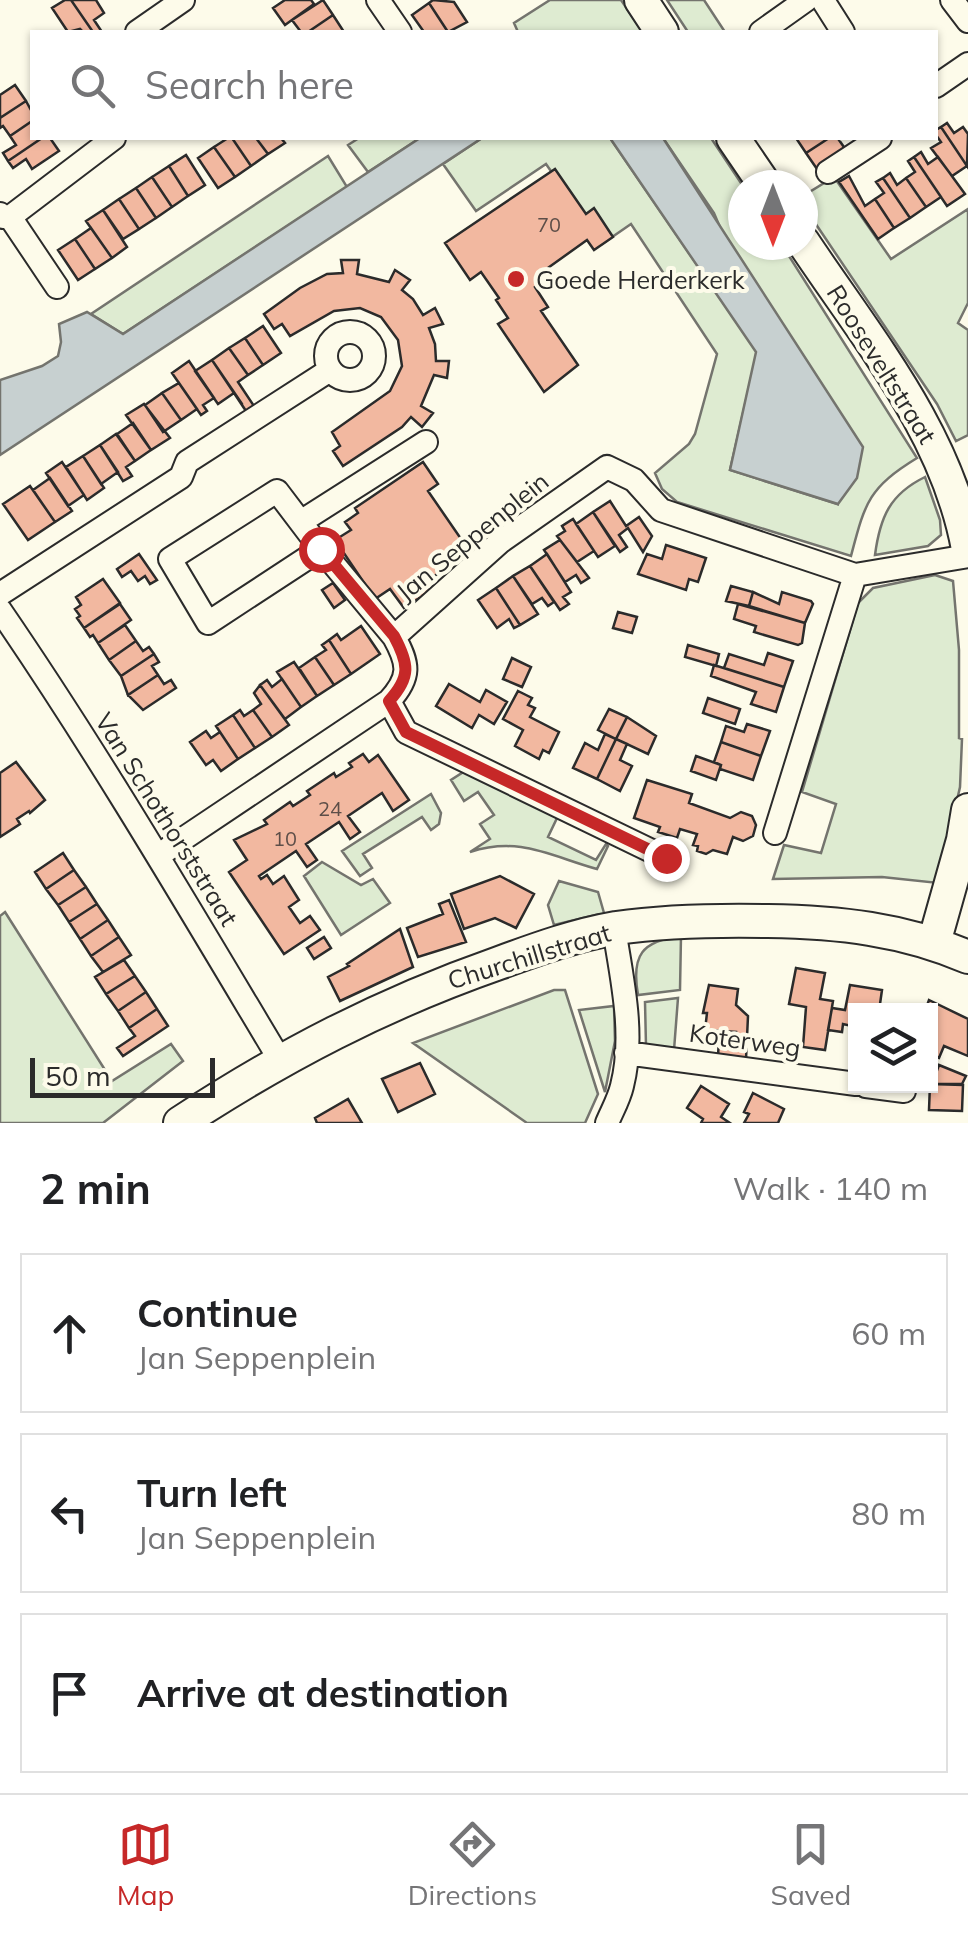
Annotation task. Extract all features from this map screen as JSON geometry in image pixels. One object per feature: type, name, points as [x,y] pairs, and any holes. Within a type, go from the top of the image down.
[{"type":"street","points":[[140,30],[182,0]]},
{"type":"street","points":[[378,0],[399,30]]},
{"type":"street","points":[[641,0],[661,30]]},
{"type":"street","points":[[952,0],[968,21]]},
{"type":"street","points":[[764,30],[818,1],[841,30]]},
{"type":"street","points":[[938,85],[968,64]]},
{"type":"street","points":[[58,287],[5,215],[111,140]]},
{"type":"street","points":[[734,140],[755,170]]},
{"type":"street","points":[[828,172],[877,140]]},
{"type":"street","name":"Rooseveltstraat","points":[[815,260],[926,430],[961,510],[968,552]]},
{"type":"street","points":[[0,594],[182,477],[187,462],[330,370]]},
{"type":"street","points":[[302,521],[426,442]]},
{"type":"street","name":"Jan Seppenplein","points":[[394,636],[500,542],[607,467],[634,480],[661,510],[855,575],[968,552]]},
{"type":"street","name":"Jan Seppenplein","points":[[321,549],[208,622],[170,559],[278,490],[321,549],[394,636],[406,660],[405,675],[402,686],[389,701]]},
{"type":"street","points":[[775,833],[855,575]]},
{"type":"street","name":"Van Schothorststraat","points":[[0,610],[159,855],[280,1060]]},
{"type":"street","points":[[159,855],[389,701],[406,732],[666,858]]},
{"type":"street","points":[[934,942],[968,810]]},
{"type":"street","name":"Churchillstraat","points":[[180,1123],[280,1060],[417,992],[555,942],[614,928],[726,920],[824,922],[888,930],[934,942],[968,957]]},
{"type":"street","points":[[606,1123],[622,1087],[626,1053],[627,1024],[614,928]]},
{"type":"street","name":"Koterweg","points":[[626,1053],[848,1083]]},
{"type":"green space","points":[[550,0],[621,0],[642,30],[517,30],[514,23]]},
{"type":"green space","points":[[667,0],[704,0],[724,30],[687,30]]},
{"type":"green space","points":[[356,140],[417,140],[368,172],[348,145]]},
{"type":"green space","points":[[479,140],[611,140],[757,352],[730,470],[837,504],[734,260],[792,260],[917,458],[888,479],[871,498],[851,556],[677,502],[662,489],[655,473],[695,434],[717,354],[631,224],[602,244],[546,164],[476,211],[443,164]]},
{"type":"green space","points":[[664,140],[712,140],[732,170],[728,170],[728,246],[714,213]]},
{"type":"green space","points":[[328,156],[347,187],[123,334],[91,314]]},
{"type":"green space","points":[[834,177],[891,259],[968,209],[968,303],[958,323],[968,330],[968,435],[956,441],[937,404],[818,227],[818,187]]},
{"type":"green space","points":[[925,477],[940,520],[941,535],[928,546],[875,555],[889,508],[903,491]]},
{"type":"green space","points":[[935,575],[953,581],[962,739],[960,787],[938,883],[882,877],[773,879],[784,845],[821,853],[836,804],[802,792],[858,603],[873,588]]},
{"type":"green space","points":[[465,771],[557,818],[548,837],[596,860],[606,844],[597,869],[520,847],[470,852],[490,839],[480,824],[494,815],[478,792],[464,801],[451,780]]},
{"type":"green space","points":[[431,794],[441,813],[439,824],[431,830],[422,817],[363,854],[372,868],[360,876],[342,851]]},
{"type":"green space","points":[[322,862],[361,885],[373,879],[390,903],[341,935],[304,876]]},
{"type":"green space","points":[[559,881],[598,892],[604,913],[554,925],[548,905]]},
{"type":"green space","points":[[5,912],[112,1081],[171,1044],[183,1061],[103,1123],[0,1123],[0,916]]},
{"type":"green space","points":[[681,936],[680,990],[638,995],[636,970],[642,952],[657,942]]},
{"type":"green space","points":[[554,990],[565,990],[598,1094],[585,1123],[527,1123],[413,1043]]},
{"type":"green space","points":[[678,998],[674,1050],[646,1046],[645,1002]]},
{"type":"green space","points":[[614,1006],[615,1041],[605,1092],[579,1010]]},
{"type":"shaded area","points":[[417,140],[479,140],[0,455],[0,380],[42,366],[58,356],[59,324],[87,312],[123,334]]},
{"type":"shaded area","points":[[611,140],[664,140],[728,238],[728,260],[742,260],[863,447],[857,478],[838,504],[730,470],[756,352]]},
{"type":"building","points":[[71,0],[92,30],[67,30],[52,8]]},
{"type":"building","points":[[71,0],[96,0],[104,13],[94,20],[101,30],[92,30]]},
{"type":"building","points":[[285,0],[311,0],[314,4],[285,25],[273,8]]},
{"type":"building","points":[[323,0],[333,15],[311,30],[300,30],[292,20]]},
{"type":"building","points":[[454,2],[467,22],[447,30],[429,3]]},
{"type":"building","points":[[429,3],[447,30],[423,30],[412,15]]},
{"type":"building","points":[[333,15],[343,30],[311,30]]},
{"type":"building","points":[[15,85],[26,101],[0,118],[0,95]]},
{"type":"building","points":[[26,101],[30,108],[30,122],[10,136],[3,126],[0,128],[0,118]]},
{"type":"building","points":[[30,122],[30,140],[39,140],[8,161],[3,153],[16,145],[10,136]]},
{"type":"building","points":[[947,123],[954,133],[963,127],[968,134],[967,166],[941,127]]},
{"type":"building","points":[[941,127],[967,166],[952,176],[931,148],[941,142]]},
{"type":"building","points":[[39,140],[51,140],[59,151],[32,169],[26,159],[13,168],[8,161]]},
{"type":"building","points":[[233,140],[251,166],[235,177],[214,147]]},
{"type":"building","points":[[233,140],[258,140],[268,154],[251,166]]},
{"type":"building","points":[[258,140],[285,143],[268,154]]},
{"type":"building","points":[[797,140],[826,140],[806,153]]},
{"type":"building","points":[[826,140],[839,140],[846,150],[817,169],[806,153]]},
{"type":"building","points":[[214,147],[235,177],[218,188],[198,158]]},
{"type":"building","points":[[921,152],[928,164],[938,157],[965,194],[947,206],[914,157]]},
{"type":"building","points":[[186,155],[205,185],[188,196],[169,166]]},
{"type":"building","points":[[914,157],[941,197],[926,207],[906,178],[915,172],[908,161]]},
{"type":"building","points":[[169,166],[188,196],[172,207],[152,177]]},
{"type":"building","name":"Goede Herderkerk","points":[[555,169],[586,214],[594,208],[613,237],[594,250],[587,240],[545,270],[550,277],[535,287],[548,307],[541,311],[578,365],[544,392],[498,324],[508,318],[496,300],[499,298],[481,272],[470,280],[445,243]]},
{"type":"building","points":[[890,173],[897,185],[906,178],[926,207],[910,218],[883,178]]},
{"type":"building","points":[[849,176],[865,206],[875,199],[894,228],[878,239],[839,182]]},
{"type":"building","points":[[152,177],[172,207],[156,218],[136,188]]},
{"type":"building","points":[[883,178],[910,218],[894,228],[875,199],[884,193],[876,182]]},
{"type":"building","points":[[136,188],[156,218],[139,229],[119,199]]},
{"type":"building","points":[[119,199],[139,229],[123,239],[103,210]]},
{"type":"building","points":[[103,210],[127,247],[112,258],[86,221]]},
{"type":"building","points":[[91,228],[112,258],[95,269],[75,239]]},
{"type":"building","points":[[75,239],[95,269],[78,280],[58,250]]},
{"type":"building","points":[[341,260],[359,260],[357,274],[389,282],[395,270],[410,280],[402,290],[423,315],[435,308],[443,324],[429,328],[436,361],[449,361],[447,378],[434,375],[421,406],[433,413],[422,427],[411,417],[343,466],[333,451],[340,446],[332,432],[390,391],[402,366],[398,340],[381,317],[360,308],[334,311],[290,336],[282,324],[274,329],[264,314],[300,288],[327,274],[343,273]]},
{"type":"building","points":[[263,326],[281,353],[263,365],[245,338]]},
{"type":"building","points":[[245,338],[263,365],[248,375],[229,348]]},
{"type":"building","points":[[229,348],[248,375],[238,382],[254,406],[246,411],[212,360]]},
{"type":"building","points":[[212,360],[242,404],[242,405],[234,393],[218,404],[195,371]]},
{"type":"building","points":[[189,361],[214,398],[203,405],[207,411],[201,415],[172,373]]},
{"type":"building","points":[[179,383],[197,409],[181,420],[162,393]]},
{"type":"building","points":[[162,393],[181,420],[163,432],[145,405]]},
{"type":"building","points":[[144,404],[170,438],[151,450],[126,415]]},
{"type":"building","points":[[133,423],[151,450],[135,461],[117,434]]},
{"type":"building","points":[[116,434],[135,461],[126,467],[132,476],[123,481],[100,445]]},
{"type":"building","points":[[100,445],[118,472],[101,484],[83,456]]},
{"type":"building","points":[[83,456],[104,488],[87,500],[66,467]]},
{"type":"building","points":[[62,462],[84,495],[68,506],[46,473]]},
{"type":"building","points":[[423,462],[438,484],[428,491],[470,552],[424,583],[430,591],[404,608],[390,589],[375,599],[335,540],[351,530],[345,522],[358,513],[355,508]]},
{"type":"building","points":[[50,478],[72,511],[55,522],[33,490]]},
{"type":"building","points":[[30,486],[55,522],[28,540],[3,504]]},
{"type":"building","points":[[610,501],[626,526],[639,517],[652,536],[643,552],[628,528],[619,535],[627,547],[620,552],[593,512]]},
{"type":"building","points":[[593,512],[615,546],[598,557],[576,524]]},
{"type":"building","points":[[573,519],[594,551],[577,562],[557,536],[565,531],[562,526]]},
{"type":"building","points":[[560,540],[589,578],[581,583],[576,575],[565,582],[544,550]]},
{"type":"building","points":[[666,545],[706,558],[698,582],[689,579],[686,590],[638,574],[647,554],[662,559]]},
{"type":"building","points":[[139,554],[157,580],[150,584],[145,576],[138,581],[131,571],[122,577],[117,569]]},
{"type":"building","points":[[547,554],[571,592],[563,597],[569,604],[560,610],[530,566]]},
{"type":"building","points":[[530,566],[554,602],[548,606],[542,598],[532,604],[513,576]]},
{"type":"building","points":[[513,576],[538,614],[520,625],[496,588]]},
{"type":"building","points":[[103,579],[120,603],[84,628],[77,618],[80,616],[75,609],[81,605],[76,597]]},
{"type":"building","points":[[333,583],[345,600],[334,608],[322,590]]},
{"type":"building","points":[[731,586],[753,592],[749,606],[726,601]]},
{"type":"building","points":[[496,588],[520,625],[514,628],[509,619],[497,628],[478,600]]},
{"type":"building","points":[[753,592],[779,604],[782,592],[813,604],[805,623],[749,606]]},
{"type":"building","points":[[120,604],[131,620],[98,643],[84,628]]},
{"type":"building","points":[[738,604],[805,623],[802,643],[754,632],[756,626],[734,619]]},
{"type":"building","points":[[618,612],[637,617],[632,633],[613,628]]},
{"type":"building","points":[[125,625],[136,641],[109,660],[98,643]]},
{"type":"building","points":[[361,626],[380,654],[351,674],[329,640],[337,634],[341,640]]},
{"type":"building","points":[[329,640],[351,674],[334,685],[315,657],[326,650],[322,645]]},
{"type":"building","points":[[136,641],[143,651],[149,647],[154,654],[121,676],[109,660]]},
{"type":"building","points":[[688,645],[719,654],[716,666],[685,657]]},
{"type":"building","points":[[768,653],[793,661],[784,687],[724,668],[729,654],[764,665]]},
{"type":"building","points":[[154,654],[159,662],[152,666],[158,675],[128,695],[121,676]]},
{"type":"building","points":[[315,657],[334,685],[317,696],[299,668]]},
{"type":"building","points":[[512,658],[531,667],[522,687],[503,679]]},
{"type":"building","points":[[294,662],[317,696],[301,707],[277,672]]},
{"type":"building","points":[[714,665],[784,687],[776,712],[751,704],[756,692],[711,676]]},
{"type":"building","points":[[158,675],[164,684],[171,680],[176,688],[143,710],[128,695]]},
{"type":"building","points":[[282,679],[301,707],[285,719],[260,685],[267,680],[272,687]]},
{"type":"building","points":[[449,684],[480,702],[486,690],[507,702],[494,724],[479,715],[472,728],[436,706]]},
{"type":"building","points":[[260,685],[289,725],[272,737],[253,710],[261,704],[254,693]]},
{"type":"building","points":[[518,691],[532,698],[528,705],[535,708],[530,717],[559,732],[549,753],[543,750],[539,759],[515,746],[523,730],[503,719]]},
{"type":"building","points":[[708,698],[740,709],[735,724],[703,713]]},
{"type":"building","points":[[609,709],[627,717],[616,739],[598,730]]},
{"type":"building","points":[[240,710],[244,716],[253,710],[272,737],[255,748],[233,715]]},
{"type":"building","points":[[233,715],[255,748],[238,759],[216,726]]},
{"type":"building","points":[[627,717],[656,736],[648,754],[616,739]]},
{"type":"building","points":[[747,724],[770,731],[761,756],[721,742],[726,726],[744,732]]},
{"type":"building","points":[[206,731],[211,738],[220,732],[238,759],[221,771],[213,760],[206,765],[190,742]]},
{"type":"building","points":[[605,734],[616,739],[597,779],[573,768],[585,743],[598,750]]},
{"type":"building","points":[[616,739],[627,744],[620,760],[632,766],[620,791],[597,779]]},
{"type":"building","points":[[721,742],[761,756],[753,780],[720,769],[721,765],[714,762]]},
{"type":"building","points":[[363,754],[369,762],[378,755],[409,800],[393,811],[382,793],[348,816],[360,832],[350,839],[339,822],[306,844],[317,860],[307,867],[296,851],[259,876],[261,879],[267,875],[273,884],[284,876],[299,900],[289,907],[300,923],[310,916],[320,930],[284,954],[229,872],[247,860],[234,840],[267,824],[264,820],[290,802],[293,806],[310,795],[307,791],[334,773],[336,777],[352,767],[349,763]]},
{"type":"building","points":[[696,756],[721,765],[716,780],[691,771]]},
{"type":"building","points":[[16,762],[45,800],[17,819],[20,824],[0,837],[0,773]]},
{"type":"building","points":[[647,780],[692,794],[689,803],[730,818],[741,812],[752,816],[756,825],[753,836],[743,841],[733,837],[727,854],[713,850],[706,854],[693,845],[697,834],[680,829],[677,838],[658,832],[660,827],[634,818]]},
{"type":"building","points":[[63,853],[74,870],[46,889],[35,872]]},
{"type":"building","points":[[74,870],[86,887],[58,905],[46,889]]},
{"type":"building","points":[[500,876],[534,894],[516,928],[495,918],[464,929],[451,894]]},
{"type":"building","points":[[86,887],[97,904],[69,922],[58,905]]},
{"type":"building","points":[[449,900],[466,942],[418,957],[407,928],[443,914],[439,904]]},
{"type":"building","points":[[97,904],[108,920],[80,939],[69,922]]},
{"type":"building","points":[[108,920],[119,937],[91,956],[80,939]]},
{"type":"building","points":[[400,929],[413,967],[340,1001],[328,977]]},
{"type":"building","points":[[119,937],[131,955],[103,972],[91,956]]},
{"type":"building","points":[[324,937],[331,948],[314,959],[307,948]]},
{"type":"building","points":[[124,960],[135,976],[106,994],[95,977]]},
{"type":"building","points":[[796,968],[825,973],[820,999],[833,1001],[825,1050],[803,1047],[806,1007],[789,1004]]},
{"type":"building","points":[[135,976],[146,992],[118,1011],[106,994]]},
{"type":"building","points":[[709,985],[738,989],[736,1005],[748,1016],[746,1059],[718,1056],[719,1039],[735,1041],[736,1032],[705,1030],[707,1013],[703,1013]]},
{"type":"building","points":[[850,985],[882,990],[880,1003],[848,1003],[848,1025],[843,1024],[842,1032],[828,1030],[832,1008],[845,1010]]},
{"type":"building","points":[[146,992],[157,1009],[129,1028],[118,1011]]},
{"type":"building","points":[[938,1004],[968,1019],[968,1056],[944,1046],[939,1058]]},
{"type":"building","points":[[157,1009],[168,1026],[123,1056],[117,1048],[135,1036],[129,1028]]},
{"type":"building","points":[[420,1063],[435,1094],[398,1112],[382,1079]]},
{"type":"building","points":[[938,1068],[966,1076],[962,1084],[938,1084]]},
{"type":"building","points":[[938,1084],[963,1085],[962,1111],[929,1110],[930,1093],[938,1093]]},
{"type":"building","points":[[701,1086],[729,1104],[721,1117],[730,1123],[701,1123],[703,1119],[687,1108]]},
{"type":"building","points":[[753,1093],[784,1109],[778,1123],[744,1123],[749,1114],[744,1112]]},
{"type":"building","points":[[348,1099],[362,1123],[317,1123],[315,1118]]},
{"type":"place","name":"Goede Herderkerk","points":[[516,279]]},
{"type":"route","points":[[321,549],[394,636],[406,660],[402,686],[389,701],[406,732],[666,858]]}]
